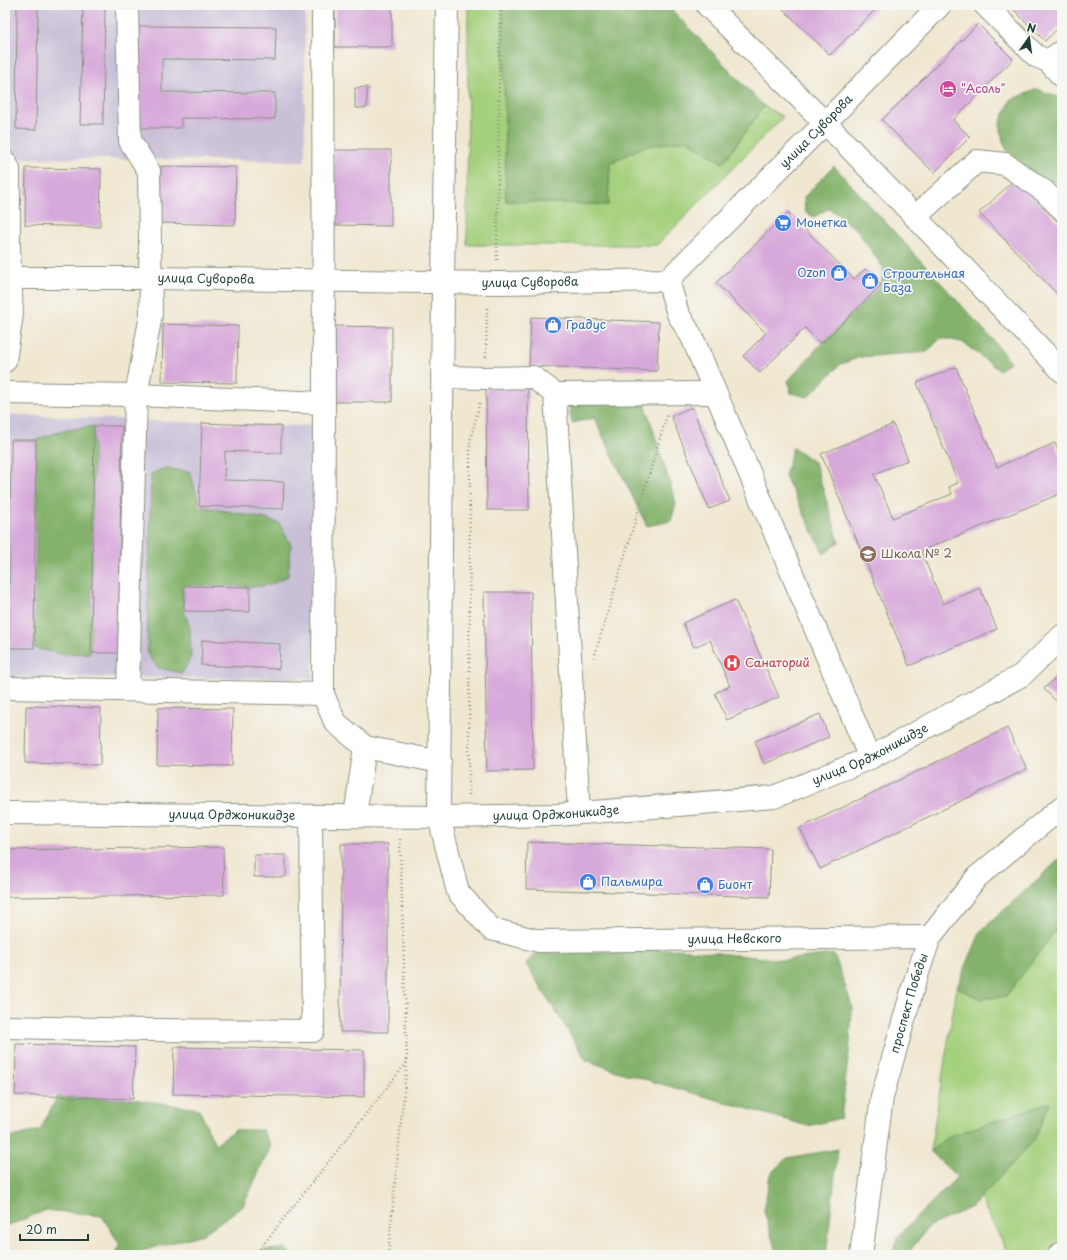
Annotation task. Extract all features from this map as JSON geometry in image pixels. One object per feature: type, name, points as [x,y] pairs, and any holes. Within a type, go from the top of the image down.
[{"type":"street","points":[[127,5],[130,141],[149,171],[150,252],[150,315],[136,395],[128,690]]},
{"type":"street","points":[[323,5],[323,694],[335,722],[365,747],[440,762]]},
{"type":"street","name":"улица Невского","points":[[447,5],[442,377],[439,817],[458,892],[491,930],[539,942],[930,938]]},
{"type":"street","points":[[707,5],[825,123],[1062,371]]},
{"type":"street","name":"улица Суворова","points":[[7,278],[149,278],[443,283],[668,280],[825,123],[940,5]]},
{"type":"street","points":[[985,5],[1036,56],[1057,62]]},
{"type":"street","points":[[915,217],[977,161],[1005,164],[1044,191],[1062,209]]},
{"type":"street","points":[[5,162],[9,169],[7,278],[12,314],[5,361]]},
{"type":"street","points":[[668,280],[678,314],[692,337],[716,392],[870,758]]},
{"type":"street","points":[[442,377],[533,377],[555,394],[716,392]]},
{"type":"street","points":[[5,393],[136,395],[324,403]]},
{"type":"street","points":[[555,394],[579,813]]},
{"type":"street","name":"улица Орджоникидзе","points":[[5,813],[469,817],[557,815],[774,797],[870,758],[1022,675],[1062,636]]},
{"type":"street","points":[[5,688],[323,694]]},
{"type":"street","points":[[355,816],[365,747]]},
{"type":"street","name":"проспект Победы","points":[[861,1255],[882,1097],[914,984],[930,938],[977,877],[1062,806]]},
{"type":"street","points":[[5,1027],[313,1031],[312,816]]},
{"type":"path","points":[[469,817],[470,442],[486,378],[487,309],[497,283],[500,5]]},
{"type":"path","points":[[593,661],[673,393]]},
{"type":"path","points":[[388,1255],[407,1061],[400,817]]},
{"type":"path","points":[[255,1255],[407,1061]]},
{"type":"shaded area","points":[[5,5],[305,5],[305,161],[5,158]]},
{"type":"shaded area","points":[[5,414],[281,426],[315,425],[313,678],[5,677]]},
{"type":"green space","points":[[468,5],[503,5],[506,201],[608,205],[610,163],[645,146],[687,140],[723,163],[764,106],[783,117],[657,245],[467,245]]},
{"type":"green space","points":[[503,5],[667,5],[764,106],[723,163],[687,140],[645,146],[610,163],[608,205],[506,201]]},
{"type":"green space","points":[[1037,89],[1056,96],[1062,100],[1062,182],[1049,182],[1013,164],[1003,141],[1000,123],[1011,100]]},
{"type":"green space","points":[[834,166],[994,341],[1010,362],[999,370],[962,342],[941,338],[927,352],[860,357],[841,364],[808,397],[791,393],[788,381],[821,344],[881,285],[884,269],[857,230],[829,208],[814,217],[805,212],[804,197]]},
{"type":"green space","points":[[567,398],[645,404],[676,503],[671,521],[647,526],[594,418],[572,423]]},
{"type":"green space","points":[[94,426],[91,653],[60,654],[34,648],[36,440],[61,431]]},
{"type":"green space","points":[[793,447],[815,463],[839,542],[824,554],[785,476]]},
{"type":"green space","points":[[165,468],[190,472],[200,506],[262,518],[279,523],[291,545],[288,576],[270,585],[250,587],[184,586],[184,611],[190,628],[191,657],[182,673],[158,668],[147,653],[151,474]]},
{"type":"green space","points":[[1062,857],[1062,922],[1006,996],[980,999],[957,987],[981,931]]},
{"type":"green space","points":[[1062,922],[1062,1255],[1009,1255],[980,1198],[1034,1140],[1050,1102],[930,1151],[957,987],[980,999],[1006,996]]},
{"type":"green space","points":[[679,949],[784,960],[834,954],[852,1006],[850,1043],[841,1118],[808,1126],[616,1071],[586,1060],[526,964],[534,954]]},
{"type":"green space","points":[[57,1097],[133,1099],[199,1109],[215,1144],[235,1130],[262,1130],[271,1146],[243,1206],[203,1234],[130,1255],[115,1255],[120,1245],[102,1216],[46,1210],[5,1227],[5,1139],[40,1130]]},
{"type":"green space","points":[[1050,1102],[1034,1140],[972,1207],[928,1227],[907,1255],[892,1255],[897,1237],[957,1177],[930,1151],[950,1136]]},
{"type":"green space","points":[[838,1149],[826,1255],[777,1255],[764,1211],[770,1174],[787,1158]]},
{"type":"green space","points":[[285,1248],[292,1255],[230,1255]]},
{"type":"building","points":[[17,5],[38,5],[36,130],[16,129]]},
{"type":"building","points":[[83,5],[105,5],[103,124],[80,124]]},
{"type":"building","points":[[335,5],[392,5],[392,47],[335,47]]},
{"type":"building","points":[[779,5],[880,5],[830,55]]},
{"type":"building","points":[[1009,5],[1062,5],[1062,24],[1045,41]]},
{"type":"building","name":"\"Асоль\"","points":[[978,24],[1013,59],[953,120],[970,137],[934,173],[882,120]]},
{"type":"building","points":[[139,26],[276,27],[275,60],[162,59],[162,92],[275,93],[275,119],[181,118],[181,128],[138,128]]},
{"type":"building","points":[[367,87],[367,108],[355,108],[355,88]]},
{"type":"building","points":[[334,150],[391,150],[391,226],[333,225]]},
{"type":"building","points":[[161,166],[236,167],[235,225],[160,223]]},
{"type":"building","points":[[26,168],[101,169],[100,227],[25,225]]},
{"type":"building","points":[[1016,178],[1062,226],[1062,299],[979,213]]},
{"type":"building","points":[[788,212],[854,279],[865,269],[881,285],[821,344],[805,328],[760,373],[743,356],[766,333],[716,283]]},
{"type":"building","points":[[531,317],[659,322],[657,371],[529,366]]},
{"type":"building","points":[[163,324],[238,326],[237,383],[162,382]]},
{"type":"building","points":[[335,326],[392,327],[392,402],[335,402]]},
{"type":"building","points":[[956,367],[997,467],[1055,443],[1062,460],[1062,493],[921,551],[943,604],[980,588],[997,629],[909,666],[821,454],[893,424],[908,460],[874,474],[893,518],[952,494],[949,487],[958,483],[917,383]]},
{"type":"building","points":[[486,387],[528,387],[529,510],[487,510]]},
{"type":"building","points":[[692,407],[730,501],[709,509],[671,416]]},
{"type":"building","points":[[202,423],[281,426],[281,453],[225,451],[224,480],[284,482],[283,509],[199,506]]},
{"type":"building","points":[[94,426],[122,426],[118,653],[91,653]]},
{"type":"building","points":[[11,440],[36,440],[34,648],[9,648]]},
{"type":"building","points":[[184,586],[250,587],[250,612],[184,611]]},
{"type":"building","points":[[484,592],[531,592],[533,770],[487,771]]},
{"type":"building","points":[[735,600],[779,697],[727,720],[715,693],[730,686],[710,640],[694,647],[683,623]]},
{"type":"building","points":[[202,640],[280,644],[279,669],[201,665]]},
{"type":"building","points":[[1062,671],[1062,707],[1044,689]]},
{"type":"building","points":[[26,706],[101,708],[100,765],[25,763]]},
{"type":"building","points":[[158,708],[233,709],[232,766],[157,765]]},
{"type":"building","points":[[820,714],[829,737],[764,764],[755,741]]},
{"type":"building","points":[[1007,728],[1027,769],[820,869],[800,828]]},
{"type":"building","points":[[527,842],[771,849],[769,897],[526,889]]},
{"type":"building","points":[[341,844],[388,844],[388,1032],[340,1032]]},
{"type":"building","points":[[223,847],[224,895],[5,897],[5,850]]},
{"type":"building","points":[[254,855],[286,855],[286,877],[254,877]]},
{"type":"building","points":[[16,1044],[135,1047],[133,1099],[15,1095]]},
{"type":"building","points":[[174,1047],[364,1050],[364,1097],[173,1094]]},
{"type":"place","name":"\"Асоль\"","points":[[948,89]]},
{"type":"place","name":"Монетка","points":[[783,223]]},
{"type":"place","name":"Ozon","points":[[839,273]]},
{"type":"place","name":"Строительная База","points":[[870,281]]},
{"type":"place","name":"Градус","points":[[553,325]]},
{"type":"place","name":"Школа № 2","points":[[868,554]]},
{"type":"place","name":"Санаторий","points":[[732,663]]},
{"type":"place","name":"Пальмира","points":[[588,882]]},
{"type":"place","name":"Бионт","points":[[705,885]]}]
